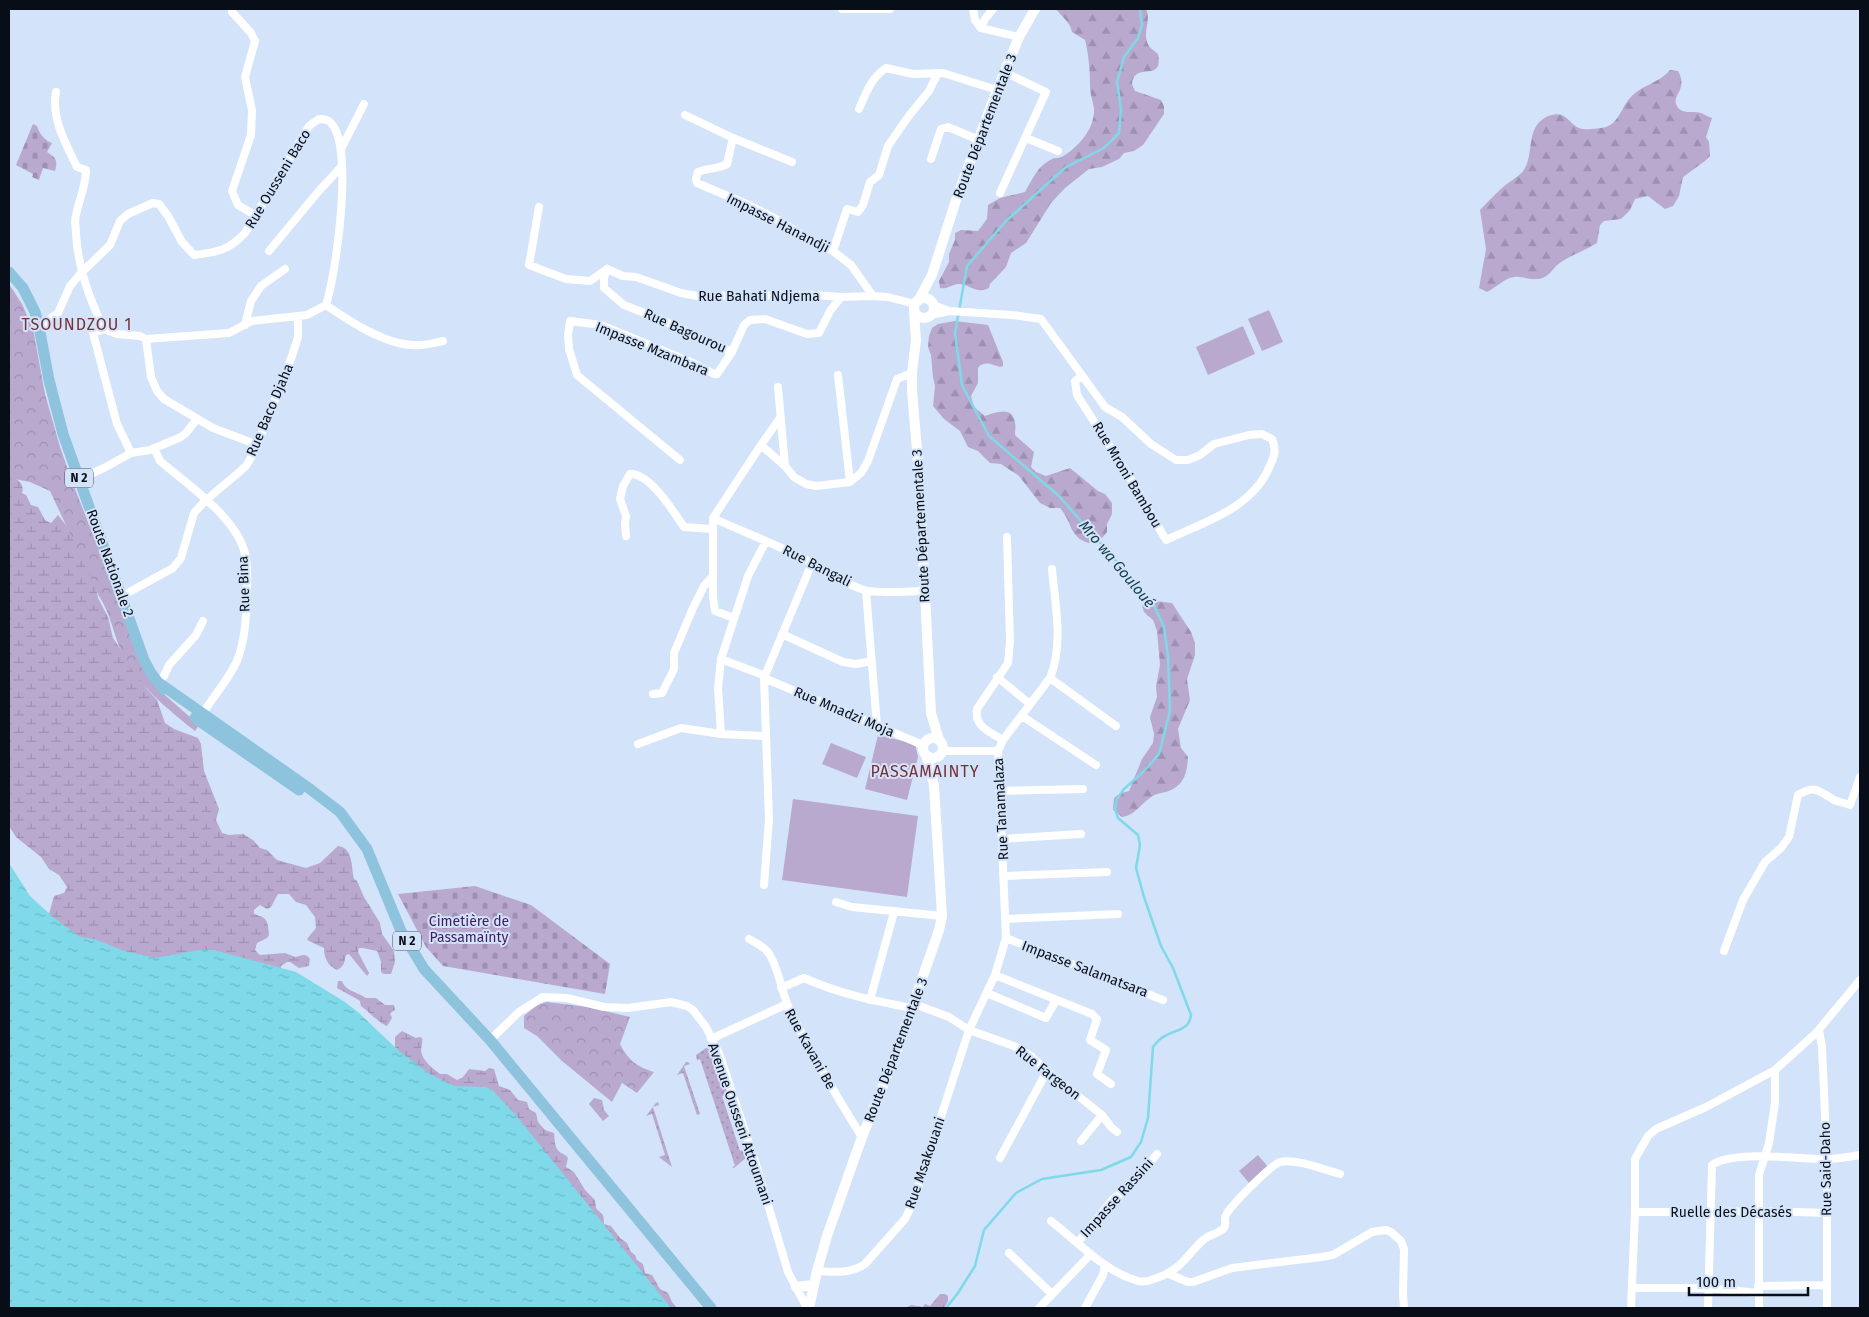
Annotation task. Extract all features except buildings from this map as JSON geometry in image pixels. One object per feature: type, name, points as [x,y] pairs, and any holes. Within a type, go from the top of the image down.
[{"type":"main road","name":"Route Départementale 3","points":[[808,1308],[817,1271],[862,1137],[896,1054],[936,942],[942,916],[934,785],[925,746],[931,713],[919,474],[912,391],[916,340],[916,305],[932,275],[958,194],[1004,72],[1019,37],[1035,9]]},
{"type":"main road","name":"Route Nationale 2","points":[[9,272],[29,298],[39,327],[54,404],[63,434],[144,660],[168,695],[184,709],[232,745],[350,825]]},
{"type":"main road","name":"Route Départementale 3","points":[[916,340],[931,310],[932,275]]},
{"type":"main road","points":[[923,298],[931,310],[921,318],[916,305],[923,298]]},
{"type":"main road","name":"Route Nationale 2","points":[[159,683],[340,812],[370,854],[393,913],[419,962],[490,1040]]},
{"type":"main road","name":"Route Départementale 3","points":[[931,713],[941,748],[934,785]]},
{"type":"main road","points":[[933,738],[941,748],[932,757],[925,746],[933,738]]},
{"type":"main road","name":"N 2","points":[[232,745],[263,757]]},
{"type":"main road","name":"N 2","points":[[490,1040],[711,1308]]},
{"type":"main road","points":[[796,1287],[813,1285]]},
{"type":"street","points":[[842,9],[890,9]]},
{"type":"street","points":[[973,9],[975,20],[981,28],[1019,37]]},
{"type":"street","points":[[981,28],[993,9]]},
{"type":"street","points":[[232,12],[252,33],[255,41],[245,77],[252,110],[251,135],[232,192],[238,205],[255,215]]},
{"type":"street","points":[[859,109],[869,85],[878,73],[886,68],[913,74],[943,73],[997,90]]},
{"type":"street","points":[[1000,193],[1046,92],[1004,72]]},
{"type":"street","points":[[833,251],[847,209],[858,212],[863,205],[870,182],[877,178],[881,170],[888,146],[929,91],[938,73]]},
{"type":"street","points":[[56,92],[55,112],[62,137],[77,167],[86,170],[82,196],[76,214],[76,246],[81,273],[89,298],[104,329],[116,334],[140,336],[146,339],[229,333],[257,320],[298,317],[307,315],[326,305],[380,337],[398,344],[415,346],[444,341]]},
{"type":"street","points":[[340,149],[364,104]]},
{"type":"street","points":[[685,115],[733,138],[792,162]]},
{"type":"street","name":"Rue Ousseni Baco","points":[[39,327],[58,313],[70,286],[110,246],[120,221],[128,214],[153,203],[159,204],[182,242],[194,255],[220,251],[236,243],[245,233],[309,126],[319,119],[331,123],[336,131],[341,166],[341,228],[326,305]]},
{"type":"street","points":[[931,159],[941,129],[948,127],[979,140]]},
{"type":"street","name":"Impasse Hanandji","points":[[733,138],[727,164],[698,172],[697,184],[751,206],[833,251],[851,265],[873,296]]},
{"type":"street","points":[[1026,138],[1058,151]]},
{"type":"street","points":[[269,251],[341,166]]},
{"type":"street","points":[[539,207],[529,265],[566,279],[590,281],[607,269]]},
{"type":"street","name":"Rue Bahati Ndjema","points":[[607,269],[623,276],[636,277],[681,293],[697,296],[873,296],[888,297],[916,305]]},
{"type":"street","name":"Rue Bagourou","points":[[607,269],[604,278],[604,288],[624,305],[732,352],[744,325],[750,320],[765,319],[807,334],[819,333],[830,311],[841,297]]},
{"type":"street","points":[[245,325],[251,301],[261,286],[285,270]]},
{"type":"street","points":[[931,310],[1012,314],[1041,319],[1082,376]]},
{"type":"street","name":"Rue Baco Djaha","points":[[122,596],[173,568],[181,558],[194,513],[206,500],[246,466],[258,445],[292,356],[298,337],[298,317]]},
{"type":"street","name":"Impasse Mzambara","points":[[680,460],[577,375],[569,349],[570,321],[601,325],[693,363],[714,374],[717,374],[732,352]]},
{"type":"street","points":[[104,329],[93,333],[117,424],[131,453]]},
{"type":"street","points":[[146,339],[151,377],[157,391],[164,399],[212,428],[258,445]]},
{"type":"street","points":[[760,445],[785,466],[794,477],[806,484],[816,486],[850,482],[861,473],[868,461],[898,378],[912,373]]},
{"type":"street","points":[[838,375],[850,482]]},
{"type":"street","name":"Rue Mroni Bambou","points":[[1082,376],[1105,407],[1122,418],[1151,444],[1176,460],[1188,460],[1200,455],[1214,444],[1249,434],[1262,434],[1272,439],[1276,448],[1264,480],[1248,499],[1202,524],[1166,540],[1130,476],[1077,395],[1075,381],[1082,376]]},
{"type":"street","points":[[778,387],[785,466]]},
{"type":"street","points":[[734,618],[715,611],[713,597],[713,518],[760,445],[780,418]]},
{"type":"street","points":[[79,479],[131,453],[154,448],[186,434],[198,420]]},
{"type":"street","name":"Rue Bina","points":[[154,448],[160,461],[206,500],[236,532],[246,558],[246,607],[243,638],[236,661],[222,689],[212,698],[202,715]]},
{"type":"street","points":[[626,536],[626,516],[620,499],[623,486],[630,474],[638,474],[659,492],[684,527],[712,529]]},
{"type":"street","name":"Rue Bangali","points":[[713,518],[748,535],[766,541],[866,591],[925,591]]},
{"type":"street","points":[[1003,740],[982,728],[976,717],[977,709],[1008,663],[1010,641],[1007,536]]},
{"type":"street","points":[[721,734],[718,688],[721,659],[748,576],[766,541]]},
{"type":"street","points":[[764,885],[769,818],[764,678],[812,563]]},
{"type":"street","name":"Rue Tanamalaza","points":[[969,1030],[995,975],[1006,938],[998,751],[1003,740],[1050,678],[1056,658],[1058,641],[1052,569]]},
{"type":"street","points":[[652,694],[662,694],[674,669],[674,653],[693,608],[704,586],[713,576]]},
{"type":"street","points":[[866,591],[877,726]]},
{"type":"street","points":[[159,683],[170,665],[196,635],[203,621]]},
{"type":"street","points":[[782,634],[842,662],[856,664],[872,660]]},
{"type":"street","name":"Rue Mnadzi Moja","points":[[721,659],[763,675],[764,678],[925,746]]},
{"type":"street","points":[[997,677],[1030,704]]},
{"type":"street","points":[[1050,678],[1116,726]]},
{"type":"street","points":[[1022,716],[1096,766]]},
{"type":"street","points":[[638,744],[681,728],[721,734],[765,736]]},
{"type":"street","points":[[941,748],[949,751],[998,751]]},
{"type":"street","points":[[1724,952],[1743,900],[1765,862],[1781,848],[1789,837],[1798,794],[1808,789],[1820,790],[1835,800],[1850,805],[1860,777]]},
{"type":"street","points":[[999,791],[1083,789]]},
{"type":"street","points":[[1002,839],[1081,834]]},
{"type":"street","points":[[1004,876],[1107,872]]},
{"type":"street","points":[[836,902],[852,907],[942,916]]},
{"type":"street","points":[[870,1000],[894,912]]},
{"type":"street","points":[[1006,919],[1118,914]]},
{"type":"street","name":"Impasse Salamatsara","points":[[1006,938],[1163,1000]]},
{"type":"street","points":[[749,939],[768,953],[788,1004]]},
{"type":"street","points":[[995,975],[1092,1014],[1097,1019],[1090,1040],[1106,1050],[1097,1074],[1111,1084]]},
{"type":"street","name":"Rue Fargeon","points":[[781,988],[804,978],[822,986],[870,1000],[913,1006],[949,1017],[969,1030],[1014,1046],[1031,1056],[1046,1071],[1102,1115],[1117,1132]]},
{"type":"street","points":[[1631,1308],[1635,1212],[1634,1159],[1648,1136],[1656,1129],[1706,1107],[1775,1070],[1796,1053],[1819,1030],[1860,980]]},
{"type":"street","points":[[987,994],[1046,1018],[1056,1000]]},
{"type":"street","name":"Avenue Ousseni Attoumani","points":[[490,1040],[525,1007],[543,998],[554,997],[604,1007],[628,1008],[672,1002],[687,1006],[698,1015],[719,1053],[753,1153],[788,1272],[808,1308]]},
{"type":"street","name":"Rue Kavani Be","points":[[711,1039],[788,1004],[817,1064],[862,1137]]},
{"type":"street","name":"Rue Msakouani","points":[[817,1271],[840,1272],[860,1268],[905,1219],[913,1203],[969,1030]]},
{"type":"street","name":"Rue Said-Daho","points":[[1819,1030],[1822,1048],[1827,1159],[1827,1308]]},
{"type":"street","points":[[1758,1308],[1758,1175],[1769,1143],[1775,1102],[1775,1070]]},
{"type":"street","points":[[1000,1158],[1046,1071]]},
{"type":"street","points":[[1081,1141],[1102,1115]]},
{"type":"street","name":"Impasse Rassini","points":[[1078,1242],[1113,1198],[1127,1189],[1157,1154]]},
{"type":"street","points":[[1708,1308],[1712,1165],[1726,1159],[1764,1157],[1827,1159],[1860,1155]]},
{"type":"street","points":[[1051,1221],[1105,1266],[1141,1282],[1169,1274],[1180,1266],[1204,1240],[1222,1230],[1226,1223],[1226,1215],[1238,1199],[1276,1164],[1295,1162],[1340,1174]]},
{"type":"street","name":"Ruelle des Décasés","points":[[1635,1212],[1758,1210],[1828,1213]]},
{"type":"street","points":[[1169,1274],[1188,1282],[1193,1282],[1232,1268],[1321,1257],[1333,1254],[1372,1232],[1386,1230],[1396,1235],[1404,1249],[1404,1308]]},
{"type":"street","points":[[1009,1253],[1052,1294]]},
{"type":"street","points":[[1038,1308],[1090,1254]]},
{"type":"street","points":[[1086,1308],[1103,1275],[1105,1266]]},
{"type":"street","points":[[1633,1288],[1758,1289],[1827,1285]]},
{"type":"green space","points":[[1056,9],[1146,9],[1148,18],[1146,37],[1150,47],[1158,54],[1159,63],[1157,68],[1153,70],[1138,73],[1134,77],[1132,84],[1135,91],[1161,100],[1164,106],[1164,114],[1143,145],[1134,151],[1124,153],[1119,159],[1102,167],[1089,169],[1065,188],[1051,203],[1026,243],[1011,253],[1006,267],[990,284],[989,288],[978,290],[957,284],[940,288],[939,281],[949,262],[949,254],[955,240],[955,233],[961,230],[978,231],[987,219],[988,205],[1000,198],[1025,192],[1042,166],[1052,159],[1063,156],[1076,147],[1092,123],[1094,109],[1090,92],[1089,60],[1085,40],[1072,32],[1068,22]]},
{"type":"green space","points":[[1670,70],[1678,71],[1681,77],[1681,87],[1676,97],[1678,108],[1684,111],[1698,112],[1712,118],[1706,137],[1709,142],[1710,156],[1683,177],[1679,196],[1673,206],[1665,209],[1648,196],[1635,199],[1630,210],[1621,219],[1604,221],[1600,225],[1597,243],[1561,262],[1546,276],[1540,279],[1510,278],[1487,292],[1479,288],[1486,249],[1480,210],[1523,171],[1528,161],[1533,133],[1540,122],[1546,117],[1559,115],[1564,116],[1578,128],[1606,127],[1614,122],[1627,101],[1634,94]]},
{"type":"green space","points":[[33,124],[37,126],[45,139],[52,143],[47,152],[56,162],[55,171],[43,168],[39,180],[32,177],[33,174],[16,165]]},
{"type":"green space","points":[[9,284],[22,304],[33,329],[45,394],[60,447],[101,555],[158,689],[199,725],[195,731],[154,696],[129,665],[119,646],[107,611],[50,491],[30,482],[9,478]]},
{"type":"green space","points":[[1269,310],[1283,342],[1262,351],[1248,319]]},
{"type":"green space","points":[[955,321],[988,325],[1003,362],[1003,366],[1000,367],[983,364],[978,368],[978,383],[971,396],[974,407],[985,416],[1007,412],[1014,417],[1015,435],[1034,452],[1031,467],[1036,472],[1046,476],[1070,468],[1098,491],[1105,494],[1112,503],[1112,514],[1107,524],[1107,532],[1102,538],[1089,543],[1083,541],[1074,533],[1060,508],[1050,508],[1040,503],[1019,476],[1001,464],[990,463],[978,451],[968,447],[960,431],[944,419],[933,406],[935,386],[931,355],[928,347],[929,336],[932,328],[938,324]]},
{"type":"green space","points":[[1243,326],[1255,354],[1208,375],[1196,347]]},
{"type":"green space","points":[[9,475],[20,482],[23,490],[22,493],[26,495],[31,505],[38,507],[45,520],[51,523],[58,515],[72,533],[96,587],[98,598],[108,617],[113,638],[147,689],[157,700],[165,723],[174,729],[198,738],[201,744],[204,771],[219,809],[216,820],[222,833],[229,835],[243,834],[253,840],[260,848],[267,850],[277,860],[306,868],[320,863],[338,846],[347,850],[351,859],[354,879],[357,881],[364,897],[380,923],[382,934],[394,951],[395,962],[391,974],[381,972],[381,961],[377,951],[363,948],[359,948],[358,952],[369,973],[367,976],[349,954],[346,955],[342,967],[337,970],[331,966],[327,961],[324,948],[307,939],[316,928],[315,917],[306,905],[296,902],[289,894],[278,894],[271,907],[267,909],[260,905],[254,910],[254,914],[266,920],[269,935],[257,943],[255,950],[260,955],[285,953],[295,957],[305,955],[310,959],[309,966],[299,968],[287,962],[281,966],[280,971],[204,1059],[49,914],[54,896],[64,893],[67,887],[59,875],[49,869],[41,857],[16,837],[9,826]]},
{"type":"green space","points":[[1147,600],[1172,603],[1191,632],[1195,643],[1195,655],[1187,679],[1190,700],[1178,729],[1181,748],[1188,757],[1188,763],[1181,783],[1166,792],[1153,796],[1134,812],[1122,817],[1113,810],[1114,798],[1121,793],[1129,791],[1142,759],[1153,743],[1154,734],[1150,717],[1157,697],[1156,686],[1160,665],[1157,631],[1153,620],[1144,612],[1142,606]]},
{"type":"green space","points":[[878,735],[915,744],[918,757],[907,800],[865,789]]},
{"type":"green space","points":[[831,743],[866,757],[857,778],[822,764]]},
{"type":"green space","points":[[793,799],[918,816],[907,897],[782,880]]},
{"type":"green space","name":"Cimetière de Passamaïnty","points":[[475,886],[531,905],[610,964],[605,994],[443,966],[426,947],[398,894]]},
{"type":"green space","points":[[338,981],[342,981],[346,987],[366,998],[376,998],[385,1005],[394,1005],[395,1010],[390,1013],[392,1018],[387,1026],[361,1006],[360,1001],[337,988]]},
{"type":"green space","points":[[547,1002],[588,1007],[630,1017],[620,1044],[634,1062],[654,1072],[637,1093],[622,1083],[612,1102],[562,1061],[537,1036],[524,1028],[524,1016],[537,1005]]},
{"type":"green space","points":[[402,1031],[416,1038],[422,1038],[421,1051],[424,1058],[440,1074],[447,1074],[457,1080],[463,1077],[469,1069],[485,1071],[489,1068],[494,1069],[499,1086],[510,1090],[518,1100],[527,1102],[529,1109],[536,1113],[538,1122],[545,1130],[554,1133],[557,1149],[568,1158],[566,1167],[574,1172],[585,1190],[595,1200],[596,1208],[603,1216],[604,1224],[611,1226],[620,1238],[627,1243],[637,1260],[643,1264],[645,1273],[652,1275],[660,1289],[668,1293],[677,1308],[615,1308],[395,1047],[395,1037]]},
{"type":"green space","points":[[706,1048],[711,1050],[728,1094],[722,1096],[740,1151],[746,1149],[748,1156],[734,1168],[732,1167],[735,1166],[700,1059],[697,1060],[696,1055]]},
{"type":"green space","points":[[686,1062],[690,1064],[684,1066],[700,1114],[697,1115],[683,1073],[677,1075]]},
{"type":"green space","points":[[594,1098],[602,1100],[604,1110],[609,1116],[603,1121],[589,1104]]},
{"type":"green space","points":[[658,1102],[659,1105],[653,1107],[672,1167],[659,1157],[665,1155],[652,1114],[646,1116],[656,1103]]},
{"type":"green space","points":[[1258,1155],[1268,1167],[1249,1183],[1239,1171]]},
{"type":"green space","points":[[940,1294],[948,1296],[948,1301],[944,1308],[905,1308],[911,1305],[923,1307],[925,1304],[930,1306]]},
{"type":"water","points":[[9,863],[30,896],[53,917],[80,937],[94,939],[124,951],[155,958],[199,950],[214,950],[296,972],[345,1002],[399,1051],[430,1074],[454,1086],[486,1087],[492,1090],[515,1114],[671,1308],[9,1308]]},
{"type":"waterway","name":"Mro wa Gouloué","points":[[946,1308],[975,1266],[984,1230],[1016,1193],[1042,1179],[1101,1170],[1131,1157],[1141,1142],[1148,1118],[1153,1047],[1163,1037],[1185,1027],[1191,1015],[1173,968],[1161,946],[1144,897],[1136,868],[1140,845],[1138,835],[1118,818],[1115,809],[1117,799],[1124,789],[1159,754],[1170,711],[1168,657],[1164,627],[1153,603],[1059,496],[989,436],[962,385],[955,333],[967,266],[1006,221],[1066,167],[1104,148],[1119,133],[1121,109],[1117,82],[1124,57],[1138,38],[1142,25],[1140,9]]},
{"type":"district","name":"TSOUNDZOU 1","points":[[77,324]]},
{"type":"district","name":"PASSAMAINTY","points":[[925,771]]}]
